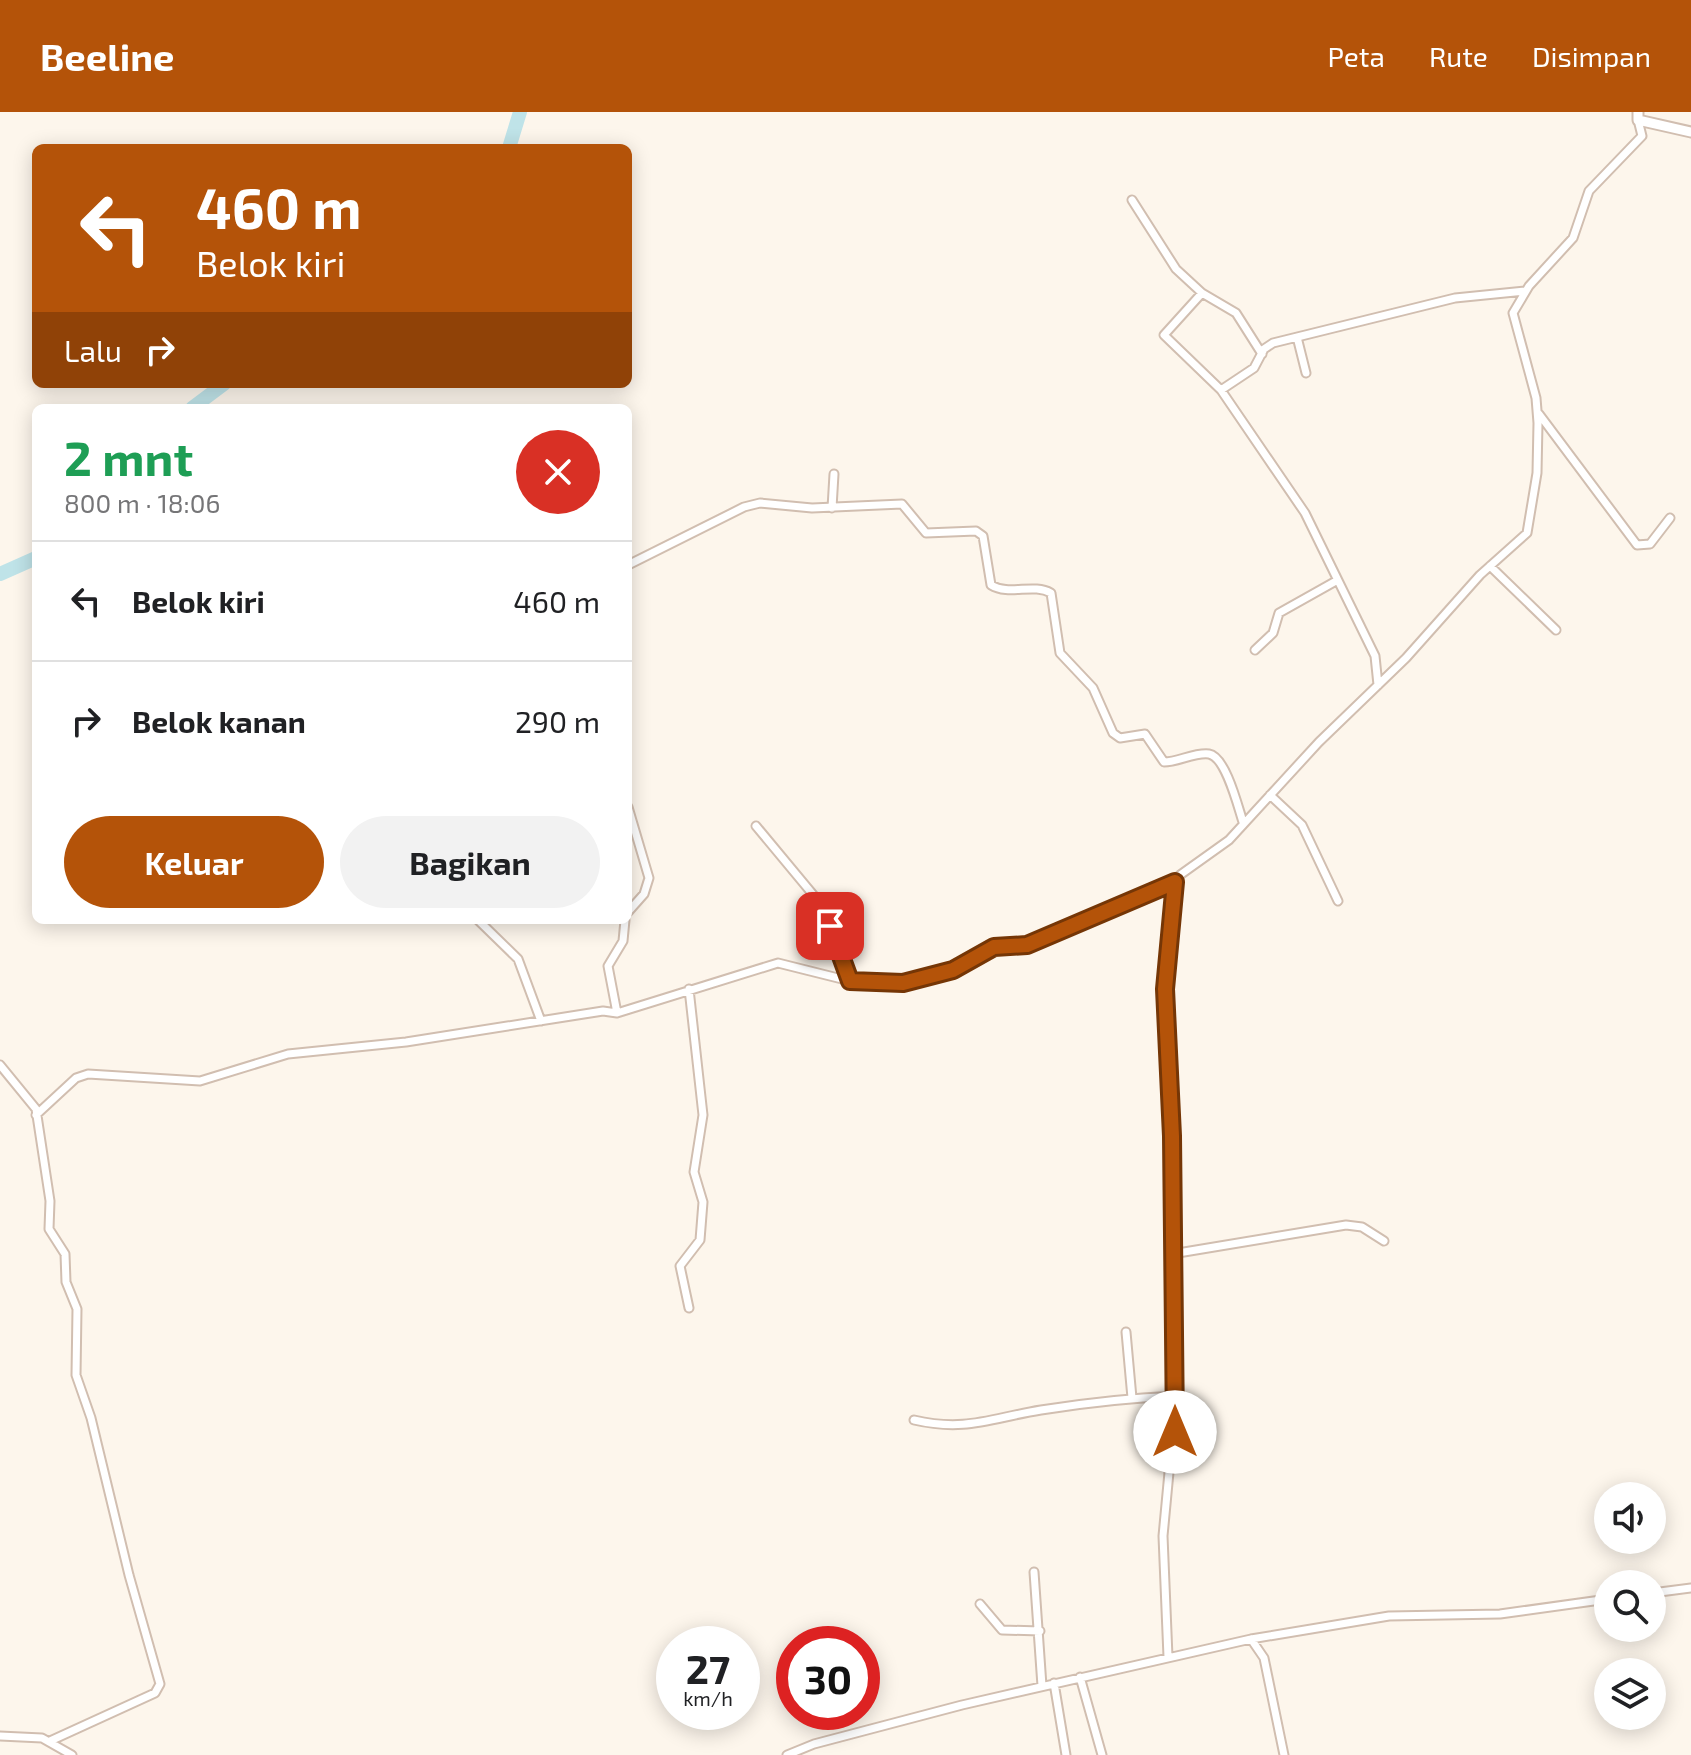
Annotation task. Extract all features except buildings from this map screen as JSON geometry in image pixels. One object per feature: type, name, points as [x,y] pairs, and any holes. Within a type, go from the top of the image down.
[{"type":"street","points":[[1638,116],[1691,132]]},
{"type":"street","points":[[36,1115],[76,1078],[88,1074],[200,1081],[282,1055],[406,1042],[603,1011],[617,1013],[778,963],[850,981],[903,983],[953,970],[994,947],[1027,945],[1175,882],[1222,846],[1490,566],[1522,539],[1530,526],[1537,473],[1538,412],[1513,318],[1525,291],[1573,238],[1589,191],[1641,138],[1643,133],[1638,116]]},
{"type":"street","points":[[1132,200],[1176,269],[1202,293],[1236,313],[1262,354]]},
{"type":"street","points":[[1221,390],[1254,368],[1273,343],[1455,298],[1525,291]]},
{"type":"street","points":[[1202,293],[1164,335],[1221,390],[1305,513],[1375,656],[1378,685]]},
{"type":"street","points":[[1297,337],[1306,373]]},
{"type":"street","points":[[1538,412],[1637,545],[1650,544],[1670,518]]},
{"type":"street","points":[[832,508],[834,474]]},
{"type":"street","points":[[632,563],[750,505],[832,508],[902,504],[926,533],[980,532],[991,585],[1003,589],[1041,589],[1051,593],[1060,653],[1093,688],[1113,733],[1120,738],[1145,734],[1164,762],[1207,754],[1215,757],[1225,770],[1243,822]]},
{"type":"street","points":[[1490,566],[1556,630]]},
{"type":"street","points":[[1255,650],[1273,633],[1279,613],[1336,581]]},
{"type":"street","points":[[1270,795],[1302,825],[1338,901]]},
{"type":"street","points":[[632,821],[649,878],[644,894],[632,908]]},
{"type":"street","points":[[756,826],[820,903],[850,981]]},
{"type":"street","points":[[1168,1657],[1163,1536],[1174,1447],[1175,1396],[1172,1136],[1165,989],[1175,882]]},
{"type":"street","points":[[482,924],[518,959],[541,1021]]},
{"type":"street","points":[[617,1013],[608,966],[623,941],[625,924]]},
{"type":"street","points":[[689,989],[703,1115],[694,1172],[703,1202],[700,1240],[680,1266],[689,1308]]},
{"type":"street","points":[[0,1065],[34,1107],[50,1201],[49,1232],[65,1252],[66,1282],[77,1309],[76,1375],[91,1418],[129,1575],[160,1684],[155,1693],[50,1741]]},
{"type":"street","points":[[1172,1254],[1346,1225],[1362,1227],[1384,1241]]},
{"type":"street","points":[[1126,1332],[1132,1398]]},
{"type":"street","points":[[914,1420],[968,1426],[1037,1411],[1132,1398],[1175,1396]]},
{"type":"street","points":[[1034,1572],[1042,1686]]},
{"type":"street","points":[[1666,1591],[1691,1588]]},
{"type":"street","points":[[787,1755],[814,1744],[1054,1683],[1251,1639],[1389,1616],[1500,1614],[1594,1601]]},
{"type":"street","points":[[980,1604],[1002,1630],[1040,1631]]},
{"type":"street","points":[[1251,1639],[1264,1658],[1284,1755]]},
{"type":"street","points":[[1080,1677],[1102,1755]]},
{"type":"street","points":[[1054,1683],[1066,1755]]},
{"type":"street","points":[[0,1736],[50,1741],[72,1755]]},
{"type":"waterway","points":[[510,144],[520,112]]},
{"type":"waterway","points":[[197,404],[219,388]]},
{"type":"waterway","points":[[0,574],[32,560]]},
{"type":"route","points":[[830,926],[850,981],[903,983],[953,970],[994,947],[1027,945],[1175,882],[1165,989],[1172,1136],[1175,1432]]}]
